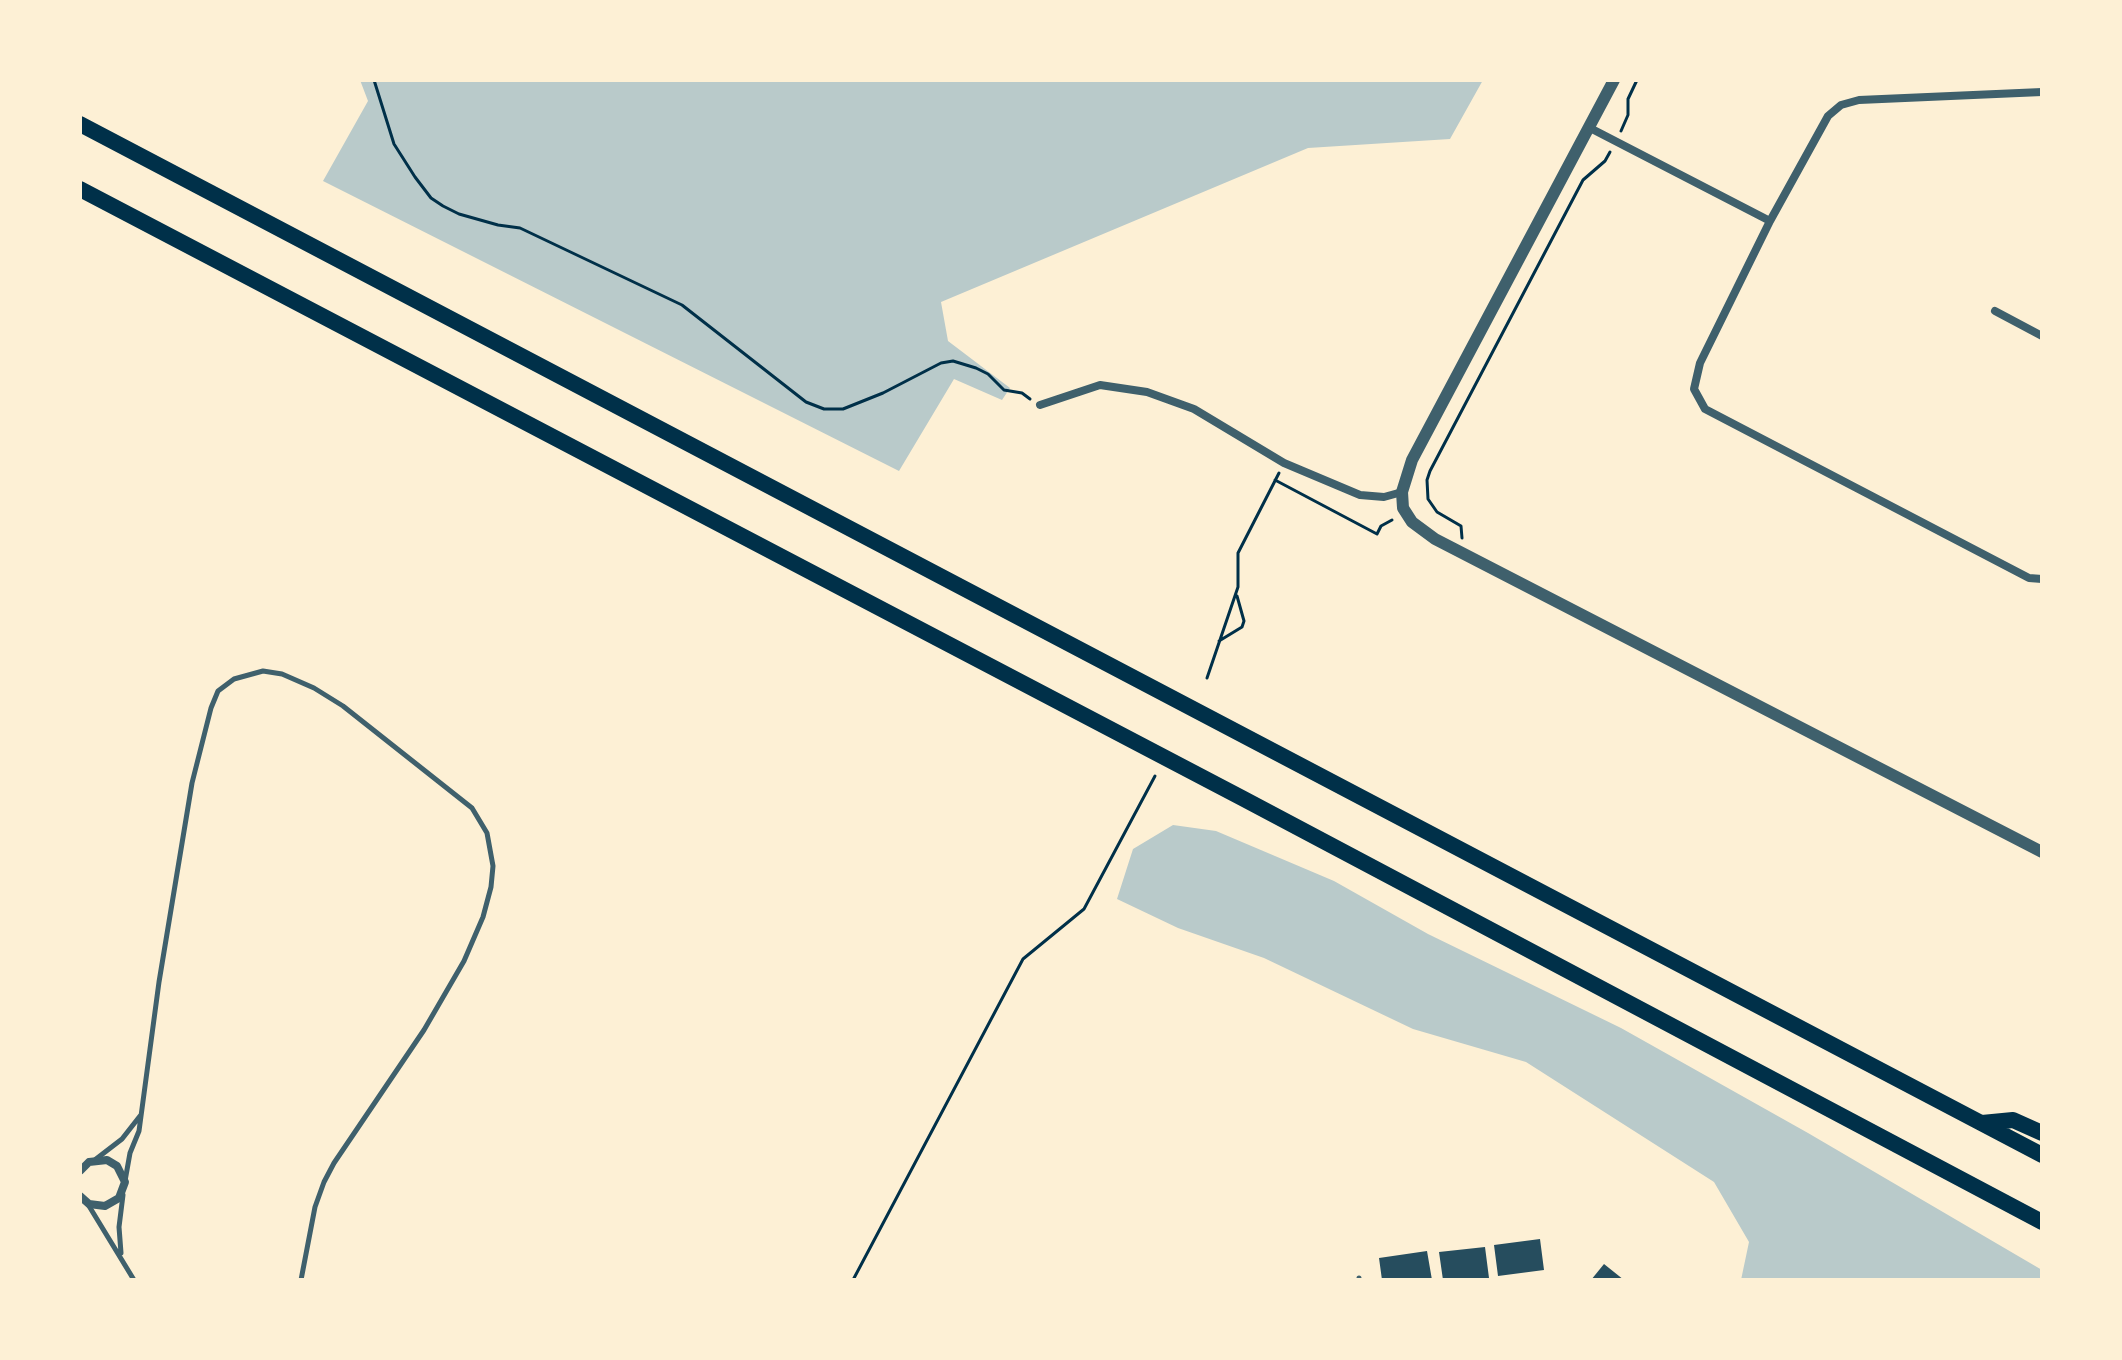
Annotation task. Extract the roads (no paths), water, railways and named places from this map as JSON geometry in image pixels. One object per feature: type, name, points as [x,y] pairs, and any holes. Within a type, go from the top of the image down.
[{"type":"highway","points":[[80,124],[2042,1155]]},
{"type":"highway","points":[[80,189],[1242,798],[2042,1222]]},
{"type":"highway","points":[[1981,1123],[2013,1120],[2042,1133]]},
{"type":"street","points":[[1614,80],[1412,460],[1402,492],[1403,508],[1412,522],[1435,539],[2042,852]]},
{"type":"street","points":[[2042,92],[1859,100],[1841,105],[1828,116],[1770,221],[1700,363],[1694,389],[1705,409],[2029,578],[2042,579]]},
{"type":"street","points":[[1590,128],[1770,221]]},
{"type":"street","points":[[1995,311],[2042,336]]},
{"type":"street","points":[[1040,405],[1100,385],[1147,392],[1194,409],[1284,463],[1360,495],[1384,497],[1402,492]]},
{"type":"street","points":[[80,1171],[88,1162],[107,1160],[117,1166],[124,1185],[119,1198],[111,1205],[100,1207],[83,1199]]},
{"type":"lane","points":[[122,1258],[119,1227],[124,1185],[129,1158],[139,1131],[192,783],[214,699],[221,688],[241,676],[263,671],[282,674],[314,688],[343,706],[472,808],[487,833],[493,866],[483,917],[464,961],[424,1030],[324,1182],[315,1207],[301,1280]]},
{"type":"lane","points":[[88,1162],[122,1139],[140,1115]]},
{"type":"lane","points":[[83,1199],[98,1217],[134,1280]]}]
